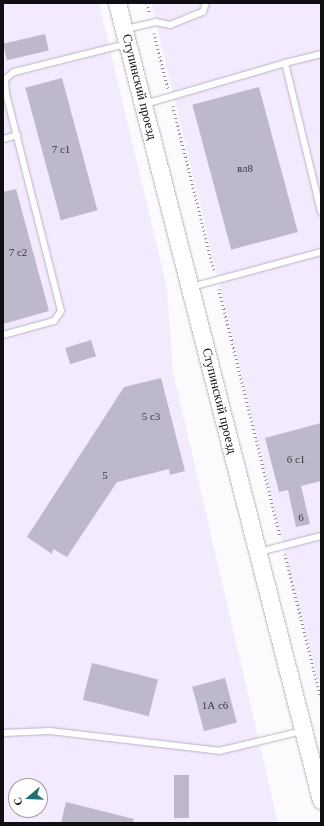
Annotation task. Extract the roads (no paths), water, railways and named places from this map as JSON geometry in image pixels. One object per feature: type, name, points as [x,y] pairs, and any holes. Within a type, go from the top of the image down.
[{"type":"street","name":"Ступинский проезд","points":[[117,3],[321,800]]},
{"type":"lane","points":[[3,335],[54,321],[61,311],[6,93],[5,79],[14,72],[126,37],[152,23],[170,25],[203,12],[206,3]]},
{"type":"lane","points":[[143,104],[321,54]]},
{"type":"lane","points":[[285,63],[321,212]]},
{"type":"lane","points":[[3,138],[17,135]]},
{"type":"lane","points":[[190,287],[321,252]]},
{"type":"lane","points":[[258,553],[321,536]]},
{"type":"lane","points":[[3,733],[50,732],[219,751],[303,730]]}]
